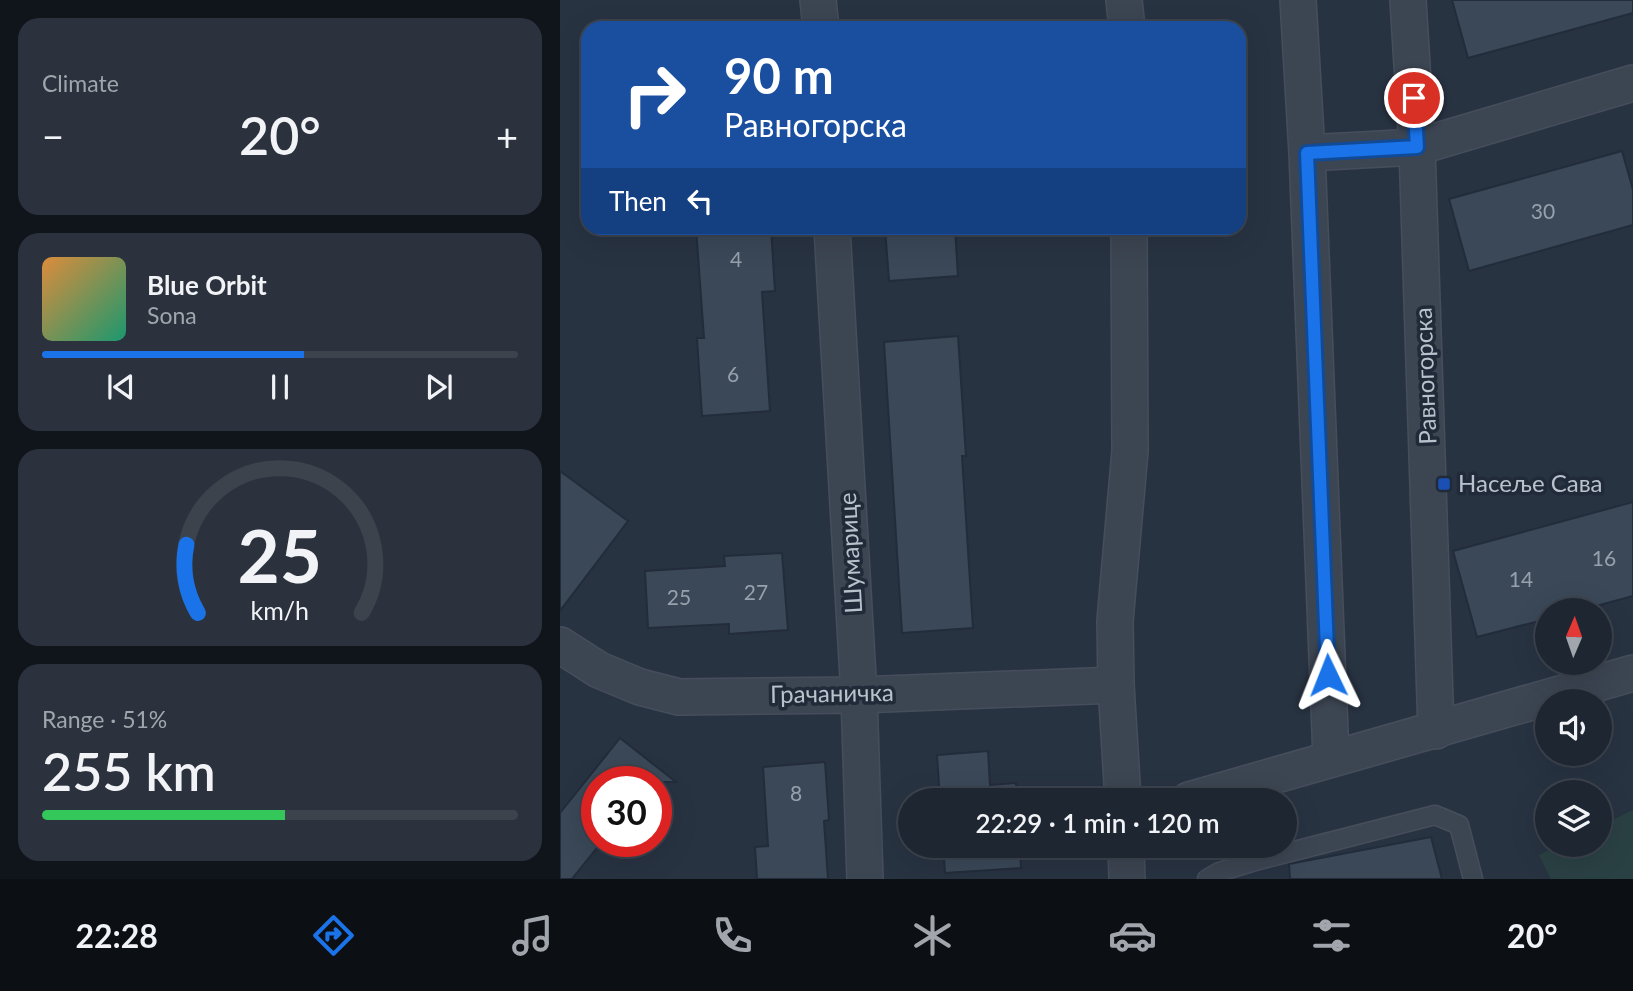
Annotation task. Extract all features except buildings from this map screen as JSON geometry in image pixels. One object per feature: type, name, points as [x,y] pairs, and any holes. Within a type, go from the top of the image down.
[{"type":"street","points":[[818,0],[820,21]]},
{"type":"street","points":[[1124,0],[1126,21]]},
{"type":"street","points":[[1298,0],[1307,153],[1331,758]]},
{"type":"street","name":"Равногорска","points":[[1408,0],[1417,147],[1436,731]]},
{"type":"street","points":[[1307,153],[1417,147],[1633,83]]},
{"type":"street","name":"Шумарице","points":[[832,235],[859,695],[865,879]]},
{"type":"street","points":[[1123,788],[1116,685],[1115,621],[1130,451],[1129,235]]},
{"type":"street","name":"Грачаничка","points":[[560,644],[598,670],[640,687],[679,697],[859,695],[1116,685]]},
{"type":"street","points":[[1230,788],[1633,673]]},
{"type":"street","points":[[1126,858],[1127,879]]},
{"type":"lane","points":[[1207,879],[1219,872],[1259,860],[1435,815],[1459,825],[1473,879]]},
{"type":"green space","points":[[1633,810],[1633,879],[1551,879],[1540,857],[1612,857],[1612,820]]},
{"type":"place","name":"Насеље Сава","points":[[1444,484]]},
{"type":"route","points":[[1328,675],[1307,153],[1417,147],[1414,98]]}]
